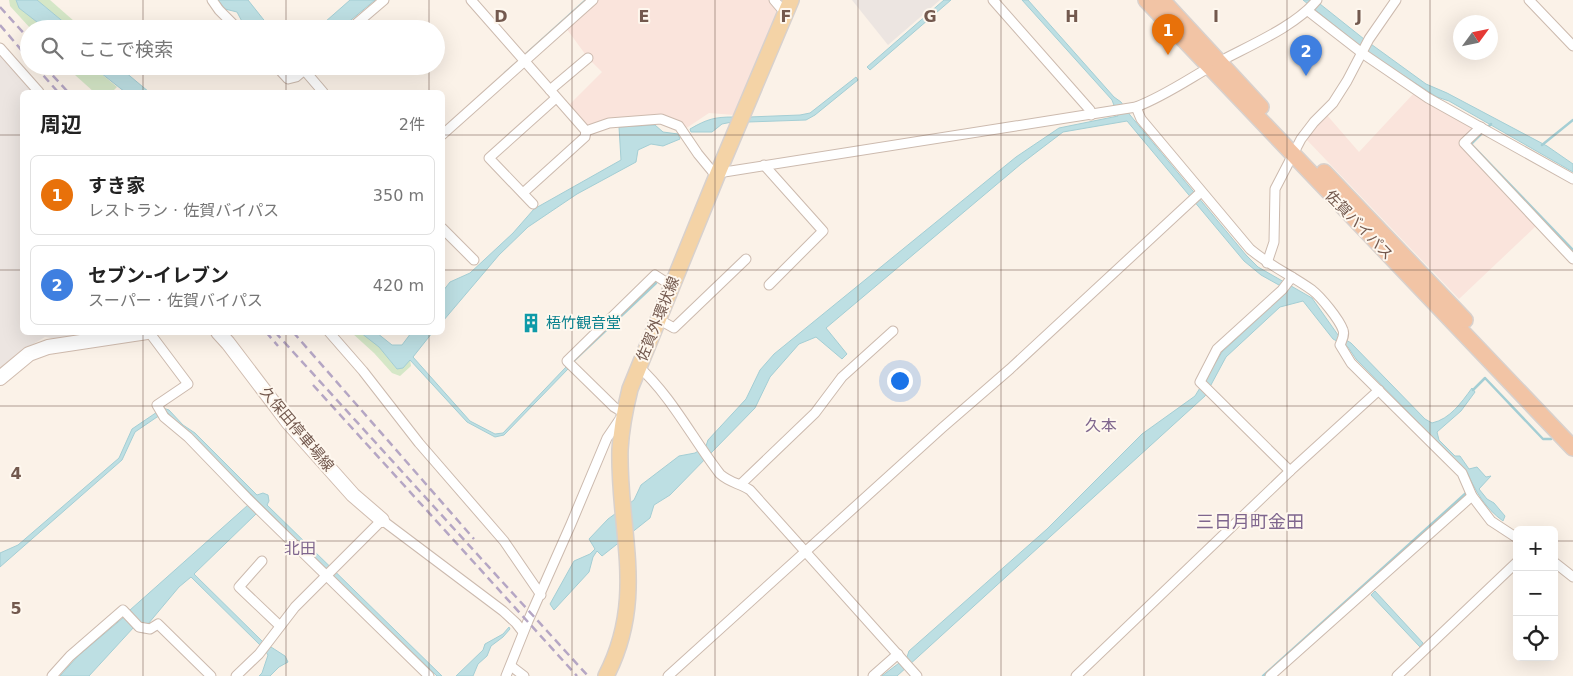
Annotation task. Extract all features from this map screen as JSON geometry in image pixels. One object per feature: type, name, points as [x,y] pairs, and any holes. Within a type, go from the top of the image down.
[{"type":"highway","name":"佐賀バイパス","points":[[1146,0],[1214,65],[1296,151],[1573,448]]},
{"type":"highway","name":"佐賀バイパス","points":[[1162,0],[1214,65]]},
{"type":"highway","name":"佐賀バイパス","points":[[1296,151],[1573,433]]},
{"type":"main road","name":"佐賀外環状線","points":[[606,676],[615,657],[627,612],[630,578],[628,540],[622,501],[620,449],[624,413],[638,366],[789,7]]},
{"type":"main road","points":[[0,378],[29,354],[48,347],[128,335]]},
{"type":"main road","name":"久保田停車場線","points":[[221,335],[288,422],[353,495],[382,520]]},
{"type":"street","points":[[212,0],[229,20]]},
{"type":"street","points":[[361,20],[384,0]]},
{"type":"street","points":[[471,0],[586,132]]},
{"type":"street","points":[[445,132],[522,59],[593,0]]},
{"type":"street","points":[[774,0],[789,7]]},
{"type":"street","points":[[993,0],[1090,110],[1091,114]]},
{"type":"street","points":[[586,132],[609,123],[661,119],[679,126],[712,171],[718,173],[1132,108],[1156,100],[1214,65],[1287,25],[1308,11],[1317,0]]},
{"type":"street","points":[[1267,263],[1274,242],[1275,189],[1314,122],[1332,103],[1347,81],[1369,40],[1396,0]]},
{"type":"street","points":[[1529,0],[1573,46]]},
{"type":"street","points":[[1308,11],[1362,53],[1428,98],[1573,179]]},
{"type":"street","points":[[0,48],[20,71]]},
{"type":"street","points":[[550,90],[588,58]]},
{"type":"street","points":[[24,75],[37,90]]},
{"type":"street","points":[[284,75],[288,79],[299,75]]},
{"type":"street","points":[[309,75],[321,90]]},
{"type":"street","points":[[533,204],[489,158],[556,98]]},
{"type":"street","points":[[1132,108],[1196,196],[1267,263],[1290,280],[1314,291],[1332,312],[1344,331],[1342,341],[1351,363],[1462,473],[1472,496],[1491,521],[1513,535]]},
{"type":"street","points":[[1484,129],[1464,144],[1573,259]]},
{"type":"street","points":[[523,193],[585,137],[586,132]]},
{"type":"street","points":[[764,165],[823,230],[769,285]]},
{"type":"street","points":[[668,676],[942,428],[1010,369],[1196,196]]},
{"type":"street","points":[[445,231],[474,260]]},
{"type":"street","points":[[658,319],[674,328],[746,259]]},
{"type":"street","points":[[506,676],[523,632],[541,595],[607,438],[624,413],[614,407],[570,364],[655,275],[672,286]]},
{"type":"street","points":[[1290,280],[1282,290],[1217,350],[1200,382],[1290,471]]},
{"type":"street","points":[[741,484],[815,413],[842,377],[894,331]]},
{"type":"street","points":[[150,335],[188,384],[157,405],[164,417],[188,437],[429,676]]},
{"type":"street","points":[[331,335],[364,370],[419,443],[504,542],[541,595]]},
{"type":"street","points":[[638,366],[654,380],[665,394],[720,474],[728,481],[741,484],[750,490],[914,673]]},
{"type":"street","points":[[1076,676],[1290,471],[1379,390]]},
{"type":"street","points":[[1276,674],[1472,496]]},
{"type":"street","points":[[236,676],[265,648],[295,606],[382,520],[503,611],[523,632]]},
{"type":"street","points":[[262,560],[239,587],[280,626]]},
{"type":"street","points":[[1558,565],[1573,577]]},
{"type":"street","points":[[1397,676],[1513,566]]},
{"type":"street","points":[[52,676],[70,656],[123,610],[139,627],[150,629],[158,624],[211,676]]},
{"type":"street","points":[[873,676],[900,657]]},
{"type":"street","points":[[511,666],[524,676]]},
{"type":"shaded area","points":[[597,0],[770,0],[780,13],[734,115],[709,113],[685,129],[661,115],[607,119],[585,126],[568,106],[602,72],[588,58],[566,28]]},
{"type":"shaded area","points":[[852,0],[940,0],[888,45]]},
{"type":"shaded area","points":[[0,48],[20,71],[20,75],[24,75],[37,90],[20,90],[20,335],[98,335],[64,340],[45,337],[23,350],[0,370]]},
{"type":"shaded area","points":[[1414,93],[1476,129],[1461,143],[1536,226],[1459,299],[1306,139],[1312,127],[1326,114],[1359,152]]},
{"type":"green space","points":[[9,0],[16,0],[19,8],[34,20],[23,20],[10,6]]},
{"type":"green space","points":[[37,0],[50,0],[73,20],[61,20]]},
{"type":"green space","points":[[75,75],[103,75],[117,87],[114,90],[92,90]]},
{"type":"green space","points":[[354,335],[362,335],[372,340],[397,369],[410,359],[411,366],[400,376],[392,373]]},
{"type":"water","points":[[16,0],[37,0],[61,20],[34,20],[19,8]]},
{"type":"water","points":[[218,0],[248,0],[264,20],[241,20],[237,12],[225,9]]},
{"type":"water","points":[[350,0],[375,0],[351,20],[327,20]]},
{"type":"water","points":[[944,0],[951,0],[870,70],[867,67]]},
{"type":"water","points":[[1022,0],[1028,0],[1114,97],[1121,102],[1246,255],[1258,267],[1312,298],[1338,335],[1351,343],[1425,419],[1432,423],[1444,418],[1455,410],[1472,388],[1475,392],[1461,411],[1437,432],[1439,440],[1455,456],[1460,456],[1469,469],[1477,467],[1486,477],[1491,476],[1479,489],[1505,516],[1503,521],[1491,511],[1482,499],[1467,472],[1356,359],[1348,347],[1333,339],[1303,301],[1280,307],[1226,357],[1205,396],[897,676],[882,676],[907,657],[909,651],[1047,529],[1142,434],[1195,396],[1222,352],[1286,293],[1286,289],[1261,275],[1244,261],[1127,121],[1063,132],[1021,164],[826,328],[847,354],[842,359],[816,337],[799,344],[770,377],[755,408],[670,495],[654,505],[650,518],[602,556],[597,551],[593,557],[589,572],[554,610],[550,604],[574,561],[590,554],[595,549],[589,539],[608,519],[634,500],[641,485],[679,456],[695,453],[706,446],[708,440],[746,399],[760,370],[774,354],[1016,157],[1059,128],[1118,116],[1112,100]]},
{"type":"water","points":[[1303,0],[1315,0],[1364,39],[1426,84],[1447,93],[1547,146],[1573,164],[1573,172],[1449,101],[1437,97],[1370,54]]},
{"type":"water","points":[[103,75],[129,75],[147,90],[122,90]]},
{"type":"water","points":[[856,77],[858,80],[815,115],[806,120],[748,122],[749,117],[810,113]]},
{"type":"water","points":[[733,117],[732,122],[722,124],[712,132],[691,132],[690,129],[711,119]]},
{"type":"water","points":[[655,125],[663,132],[678,134],[680,139],[663,146],[651,144],[638,150],[636,162],[577,194],[528,227],[499,255],[445,319],[445,288],[450,282],[470,273],[513,233],[534,209],[621,160],[619,127]]},
{"type":"water","points":[[364,335],[380,335],[392,345],[402,345],[410,335],[430,335],[413,357],[470,421],[495,434],[503,433],[566,367],[568,369],[504,435],[495,437],[467,422],[410,360],[403,368],[397,369],[379,347]]},
{"type":"water","points":[[163,408],[169,410],[183,425],[195,433],[257,495],[263,493],[268,495],[269,501],[267,505],[442,676],[437,676],[334,577],[192,435],[180,428],[168,413],[157,417],[135,432],[122,460],[0,567],[0,553],[18,545],[119,458],[132,429]]},
{"type":"water","points":[[248,505],[256,514],[194,574],[263,642],[261,646],[191,577],[179,587],[148,624],[140,623],[134,627],[89,676],[60,676],[78,656],[124,617],[134,615],[130,610]]},
{"type":"water","points":[[1375,591],[1423,643],[1420,647],[1371,595]]},
{"type":"water","points":[[509,627],[510,629],[503,637],[491,646],[487,656],[478,664],[473,676],[456,676],[483,650],[485,644],[503,634]]},
{"type":"water","points":[[271,647],[285,656],[288,662],[279,667],[270,676],[259,676],[262,673],[268,655],[266,652]]},
{"type":"waterway","points":[[524,56],[586,0]]},
{"type":"waterway","points":[[505,73],[520,60]]},
{"type":"waterway","points":[[1542,145],[1573,120]]},
{"type":"waterway","points":[[1491,124],[1471,144],[1573,250]]},
{"type":"waterway","points":[[567,367],[656,283]]},
{"type":"waterway","points":[[1473,390],[1485,378],[1543,439],[1551,439]]},
{"type":"waterway","points":[[1263,676],[1466,493]]},
{"type":"railway","points":[[0,7],[20,29]]},
{"type":"railway","points":[[0,25],[20,48]]},
{"type":"railway","points":[[43,75],[56,90]]},
{"type":"railway","points":[[52,75],[66,90]]},
{"type":"railway","points":[[269,335],[278,346]]},
{"type":"railway","points":[[278,335],[588,676]]},
{"type":"railway","points":[[296,335],[474,539]]},
{"type":"railway","points":[[313,385],[577,676]]},
{"type":"place","name":"すき家","points":[[1168,55]]},
{"type":"place","name":"セブン-イレブン","points":[[1306,76]]},
{"type":"place","name":"梧竹観音堂","points":[[531,323]]},
{"type":"district","name":"久本","points":[[1101,425]]},
{"type":"district","name":"三日月町金田","points":[[1250,522]]},
{"type":"district","name":"北田","points":[[300,548]]}]
